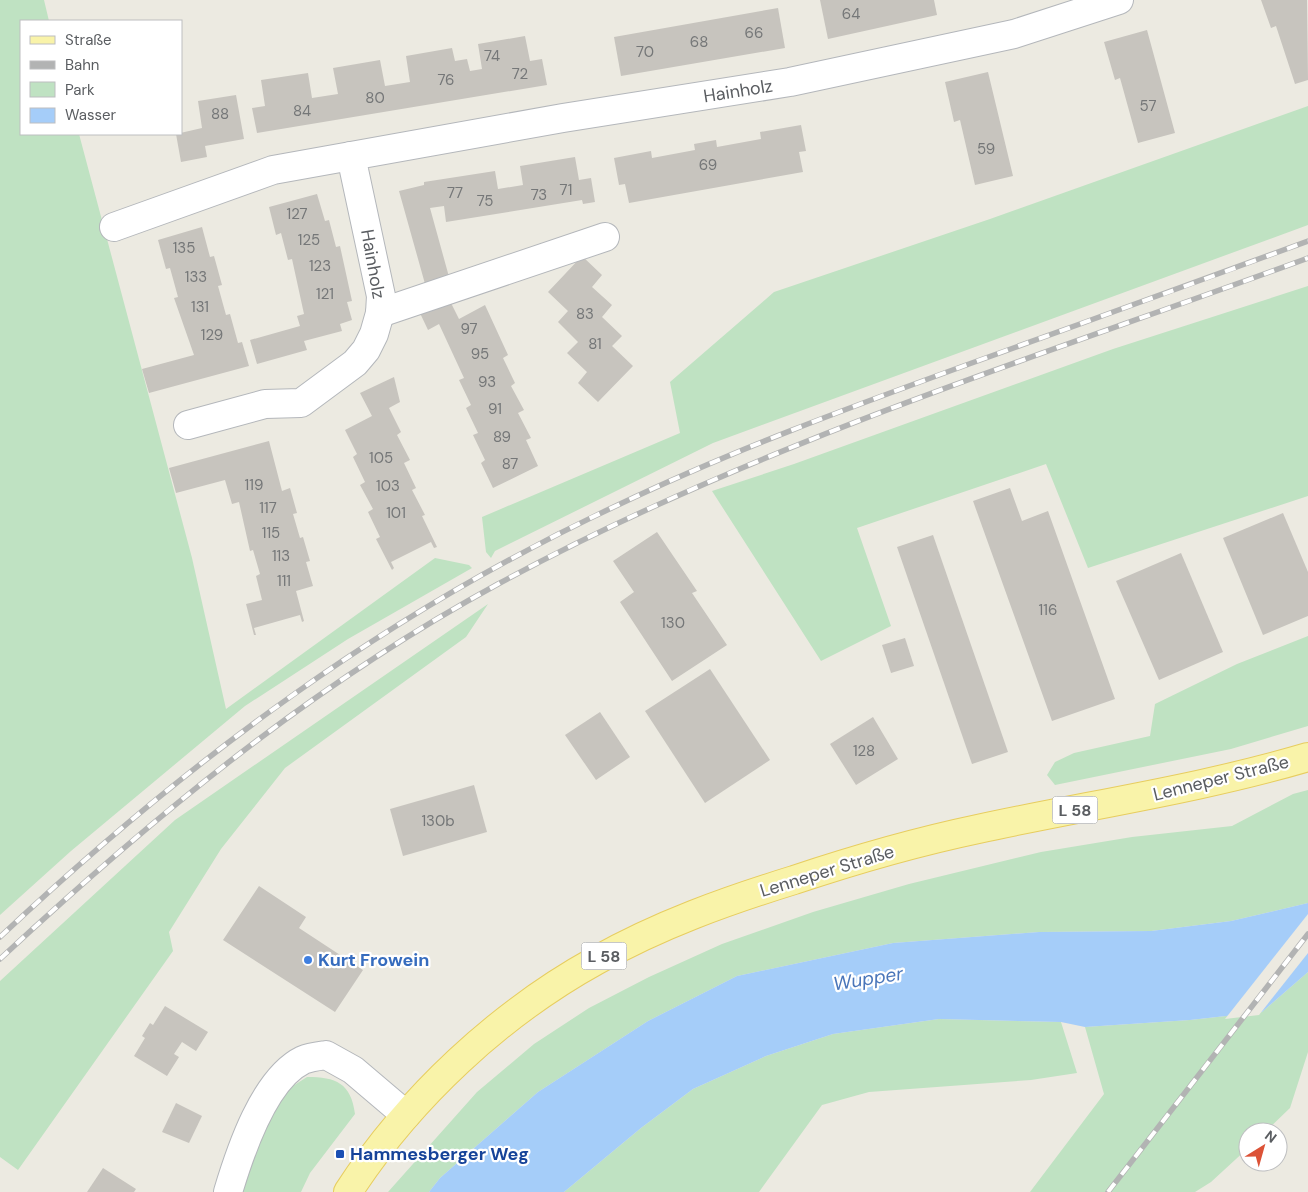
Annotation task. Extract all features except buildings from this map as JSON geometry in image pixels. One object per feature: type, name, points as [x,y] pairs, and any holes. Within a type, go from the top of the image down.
[{"type":"main road","name":"Lenneper Straße","points":[[406,1115],[465,1056],[533,1002],[596,960],[661,928],[726,902],[841,864],[975,829],[1120,802],[1258,772],[1308,757]]},
{"type":"main road","name":"L 58","points":[[348,1192],[406,1115]]},
{"type":"street","name":"Hainholz","points":[[114,227],[273,170],[564,118],[790,82],[1014,34],[1119,0]]},
{"type":"street","name":"Hainholz","points":[[188,425],[264,404],[301,403],[355,363],[373,338],[380,313],[382,296],[351,156]]},
{"type":"street","points":[[380,313],[605,237]]},
{"type":"street","points":[[228,1192],[235,1167],[261,1108],[285,1073],[304,1060],[326,1055],[354,1070],[406,1115]]},
{"type":"green space","points":[[0,0],[44,0],[49,20],[20,20],[20,135],[79,135],[192,558],[226,709],[435,558],[469,565],[472,568],[348,639],[245,706],[71,851],[0,915]]},
{"type":"green space","points":[[1308,106],[1308,225],[713,443],[495,551],[491,558],[486,552],[482,517],[680,433],[670,382],[774,292],[990,219]]},
{"type":"green space","points":[[1308,286],[1308,496],[1088,568],[1046,464],[857,528],[891,626],[821,661],[712,491],[794,464],[1113,349]]},
{"type":"green space","points":[[488,604],[466,637],[285,768],[221,849],[169,932],[173,951],[18,1170],[0,1157],[0,981],[175,820]]},
{"type":"green space","points":[[1308,636],[1308,726],[1231,749],[1055,785],[1047,775],[1055,762],[1074,753],[1150,736],[1155,704],[1237,664]]},
{"type":"green space","points":[[1308,790],[1308,903],[1231,921],[1151,931],[1039,932],[893,943],[737,976],[648,1021],[538,1092],[440,1178],[429,1192],[388,1192],[477,1092],[534,1044],[589,1008],[649,977],[722,944],[813,912],[909,884],[1041,852],[1132,837],[1232,826],[1293,794]]},
{"type":"green space","points":[[1308,972],[1308,1052],[1290,1108],[1275,1122],[1238,1122],[1238,1157],[1211,1182],[1195,1192],[1030,1192],[1104,1094],[1085,1027],[1190,1020],[1262,1012]]},
{"type":"green space","points":[[939,1019],[1061,1022],[1077,1073],[1031,1080],[869,1092],[822,1105],[759,1192],[564,1192],[641,1128],[693,1089],[766,1056],[833,1034]]},
{"type":"green space","points":[[307,1077],[326,1078],[340,1084],[350,1095],[355,1114],[310,1173],[301,1192],[239,1192],[264,1124],[285,1091]]},
{"type":"water","name":"Wupper","points":[[1308,903],[1308,972],[1262,1012],[1190,1020],[1085,1027],[1061,1022],[939,1019],[833,1034],[766,1056],[693,1089],[641,1128],[564,1192],[429,1192],[440,1178],[538,1092],[648,1021],[737,976],[893,943],[1039,932],[1151,931],[1231,921]]},
{"type":"pier","points":[[1308,914],[1308,953],[1259,1015],[1225,1019]]},
{"type":"railway","points":[[0,937],[143,810],[292,695],[370,642],[451,593],[534,547],[663,484],[793,430],[1308,241]]},
{"type":"railway","points":[[0,959],[117,854],[237,756],[363,665],[429,623],[498,584],[595,534],[694,488],[795,446],[999,368],[1308,258]]},
{"type":"railway","points":[[1108,1192],[1308,934]]},
{"type":"place","name":"Kurt Frowein","points":[[308,960]]},
{"type":"place","name":"Hammesberger Weg","points":[[340,1154]]}]
